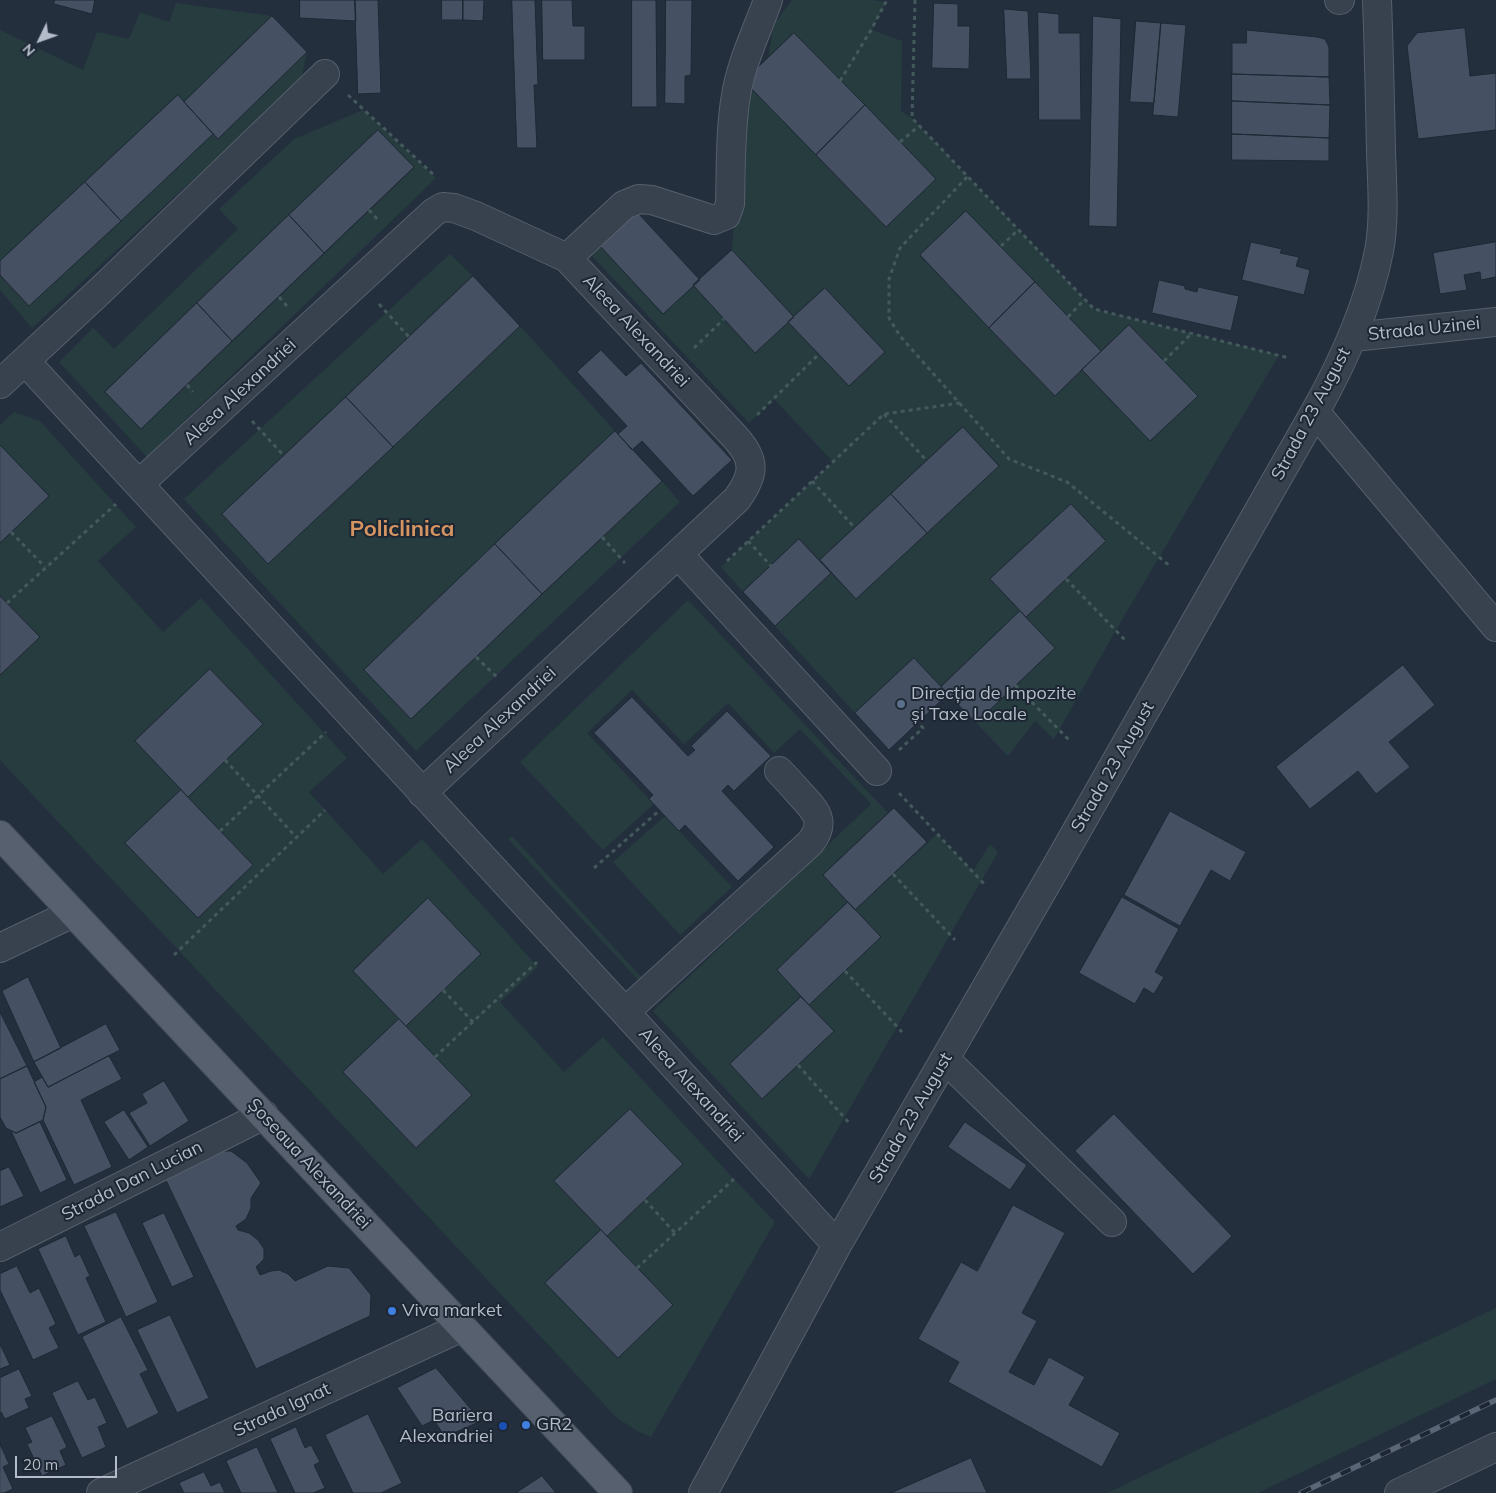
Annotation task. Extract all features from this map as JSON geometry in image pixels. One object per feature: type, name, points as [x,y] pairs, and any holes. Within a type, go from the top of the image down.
[{"type":"main road","name":"Șoseaua Alexandriei","points":[[0,835],[618,1493]]},
{"type":"street","points":[[567,258],[624,205],[639,199],[652,200],[714,220],[726,216],[730,204],[733,118],[736,94],[742,71],[768,0]]},
{"type":"street","name":"Strada 23 August","points":[[703,1493],[837,1245],[1056,867],[1315,412],[1353,337],[1367,298],[1379,250],[1383,204],[1377,0]]},
{"type":"street","points":[[0,384],[325,74]]},
{"type":"street","name":"Aleea Alexandriei","points":[[139,484],[434,212],[443,207],[454,208],[476,216],[567,258],[735,437],[750,458],[751,468],[750,478],[737,499],[422,793]]},
{"type":"street","name":"Strada Uzinei","points":[[1353,337],[1496,322]]},
{"type":"street","name":"Aleea Alexandriei","points":[[26,361],[837,1245]]},
{"type":"street","points":[[1315,412],[1496,626]]},
{"type":"street","points":[[678,554],[878,771]]},
{"type":"street","points":[[625,1012],[815,837],[819,820],[816,811],[779,771]]},
{"type":"street","points":[[0,948],[73,913]]},
{"type":"street","points":[[945,1059],[1112,1222]]},
{"type":"street","name":"Strada Dan Lucian","points":[[0,1247],[264,1115]]},
{"type":"street","name":"Strada Ignat","points":[[101,1493],[462,1327]]},
{"type":"street","points":[[1399,1493],[1445,1483],[1496,1447]]},
{"type":"path","points":[[840,81],[887,0]]},
{"type":"path","points":[[914,0],[912,118],[1084,300],[1094,309],[1289,358]]},
{"type":"path","points":[[325,74],[436,178]]},
{"type":"path","points":[[900,142],[919,126]]},
{"type":"path","points":[[968,176],[900,248],[890,279],[889,318],[900,336],[1009,459],[1067,482],[1170,566]]},
{"type":"path","points":[[1001,246],[1018,230]]},
{"type":"path","points":[[359,282],[409,337]]},
{"type":"path","points":[[1068,317],[1084,300]]},
{"type":"path","points":[[672,369],[724,319]]},
{"type":"path","points":[[1164,360],[1192,333]]},
{"type":"path","points":[[735,437],[819,354]]},
{"type":"path","points":[[232,398],[284,456]]},
{"type":"path","points":[[705,582],[884,414],[960,403]]},
{"type":"path","points":[[884,414],[927,461]]},
{"type":"path","points":[[812,481],[855,528]]},
{"type":"path","points":[[7,603],[139,484]]},
{"type":"path","points":[[11,532],[45,568]]},
{"type":"path","points":[[748,541],[771,566]]},
{"type":"path","points":[[1066,579],[1126,641]]},
{"type":"path","points":[[1015,685],[1069,740]]},
{"type":"path","points":[[220,831],[348,712]]},
{"type":"path","points":[[918,722],[923,728],[878,771],[986,886]]},
{"type":"path","points":[[225,760],[296,838]]},
{"type":"path","points":[[174,955],[325,810]]},
{"type":"path","points":[[594,868],[660,810]]},
{"type":"path","points":[[893,874],[955,940]]},
{"type":"path","points":[[435,1057],[560,941]]},
{"type":"path","points":[[845,972],[902,1032]]},
{"type":"path","points":[[443,990],[473,1022]]},
{"type":"path","points":[[798,1065],[850,1123]]},
{"type":"path","points":[[638,1268],[757,1158]]},
{"type":"path","points":[[645,1200],[676,1233]]},
{"type":"green space","points":[[792,0],[871,0],[886,2],[872,30],[902,41],[901,111],[912,118],[1094,309],[1279,355],[1116,630],[1054,739],[1035,721],[1008,756],[976,723],[1055,648],[1026,617],[1106,541],[1071,504],[990,579],[1020,611],[941,687],[914,658],[855,713],[775,626],[831,573],[856,599],[999,465],[963,427],[820,560],[799,539],[743,592],[721,567],[833,462],[774,399],[749,423],[592,256],[600,246],[662,314],[693,285],[788,322],[849,386],[885,352],[825,288],[794,317],[732,250],[744,81],[886,227],[936,179],[794,33],[768,58],[774,24]],"holes":[[[966,211],[1101,351],[1129,325],[1198,396],[1150,441],[1082,370],[1055,396],[920,256]]]},
{"type":"green space","points":[[176,3],[272,16],[184,102],[177,96],[0,261],[0,30],[83,70],[97,32],[129,39],[140,12],[169,22]]},
{"type":"green space","points":[[307,52],[301,80],[32,328],[0,290],[0,275],[29,306],[213,134],[218,139]]},
{"type":"green space","points":[[363,110],[436,178],[147,457],[59,362],[93,328],[114,349],[238,229],[219,209],[294,139]],"holes":[[[378,130],[414,168],[141,429],[105,391]]]},
{"type":"green space","points":[[450,254],[473,276],[222,514],[268,564],[520,326],[615,431],[364,670],[411,719],[662,481],[680,502],[416,751],[184,499]]},
{"type":"green space","points":[[14,412],[40,421],[136,527],[98,561],[163,632],[201,598],[347,758],[309,792],[383,874],[422,839],[538,967],[500,1002],[564,1072],[603,1037],[775,1222],[651,1437],[635,1430],[616,1417],[0,760],[0,675],[40,637],[0,596],[0,543],[49,496],[0,445],[0,425]],"holes":[[[210,669],[263,724],[188,797],[253,865],[198,918],[126,843],[181,790],[135,741]],[[428,899],[481,954],[406,1026],[353,970]],[[630,1109],[682,1164],[607,1236],[673,1305],[618,1358],[545,1283],[601,1230],[554,1181]]]},
{"type":"green space","points":[[688,600],[888,813],[823,875],[848,902],[777,970],[801,997],[730,1064],[762,1099],[834,1031],[809,1005],[881,937],[855,910],[937,834],[973,871],[990,844],[998,852],[809,1179],[653,1011],[871,804],[800,729],[774,753],[728,703],[684,744],[632,690],[587,733],[654,804],[603,850],[520,762]]},
{"type":"green space","points":[[665,816],[732,887],[680,935],[613,862]]},
{"type":"green space","points":[[512,836],[643,979],[640,982],[508,839]]},
{"type":"green space","points":[[1496,1308],[1496,1379],[1258,1493],[1107,1493]]},
{"type":"building","points":[[55,0],[95,0],[92,14],[54,4]]},
{"type":"building","points":[[300,0],[355,0],[356,21],[300,18]]},
{"type":"building","points":[[355,0],[378,0],[381,93],[358,94]]},
{"type":"building","points":[[442,0],[463,0],[463,20],[442,20]]},
{"type":"building","points":[[463,0],[484,0],[483,21],[463,20]]},
{"type":"building","points":[[512,0],[535,0],[538,85],[534,85],[537,148],[517,148]]},
{"type":"building","points":[[542,0],[572,0],[573,26],[585,26],[585,60],[543,60]]},
{"type":"building","points":[[632,0],[656,0],[657,107],[632,107]]},
{"type":"building","points":[[666,0],[692,0],[691,75],[685,76],[685,104],[665,103]]},
{"type":"building","points":[[934,3],[958,4],[958,26],[970,26],[969,69],[932,68]]},
{"type":"building","points":[[1004,9],[1028,11],[1031,79],[1007,79]]},
{"type":"building","points":[[1038,12],[1059,14],[1059,33],[1080,33],[1081,120],[1039,120]]},
{"type":"building","points":[[272,16],[307,52],[218,139],[184,102]]},
{"type":"building","points":[[1093,16],[1121,19],[1117,227],[1089,226]]},
{"type":"building","points":[[1136,21],[1161,23],[1154,103],[1130,102]]},
{"type":"building","points":[[1161,23],[1186,25],[1178,117],[1153,115]]},
{"type":"building","points":[[1465,28],[1470,76],[1496,73],[1496,130],[1418,139],[1407,46],[1417,33]]},
{"type":"building","points":[[1247,30],[1325,39],[1329,47],[1329,77],[1232,74],[1232,43],[1246,43]]},
{"type":"building","points":[[794,33],[865,105],[816,155],[744,81]]},
{"type":"building","points":[[1232,74],[1329,77],[1330,105],[1232,101]]},
{"type":"building","points":[[178,95],[213,134],[121,221],[85,182]]},
{"type":"building","points":[[1232,101],[1330,105],[1329,138],[1232,134]]},
{"type":"building","points":[[865,105],[936,179],[886,227],[816,155]]},
{"type":"building","points":[[378,130],[414,167],[324,253],[289,215]]},
{"type":"building","points":[[1232,134],[1329,138],[1329,161],[1232,160]]},
{"type":"building","points":[[85,182],[121,221],[29,306],[0,275],[0,261]]},
{"type":"building","points":[[966,211],[1035,282],[989,328],[920,255]]},
{"type":"building","points":[[637,212],[700,280],[663,314],[600,246]]},
{"type":"building","points":[[289,215],[324,253],[232,341],[197,303]]},
{"type":"building","points":[[1251,242],[1282,249],[1280,253],[1299,257],[1296,266],[1310,270],[1304,295],[1242,280]]},
{"type":"building","points":[[1496,242],[1496,277],[1481,280],[1480,272],[1464,275],[1467,290],[1440,294],[1433,253]]},
{"type":"building","points":[[732,250],[794,317],[755,353],[693,285]]},
{"type":"building","points":[[473,276],[520,326],[393,447],[346,397]]},
{"type":"building","points":[[1159,280],[1185,286],[1185,289],[1197,292],[1198,287],[1239,296],[1231,331],[1152,313]]},
{"type":"building","points":[[1035,282],[1101,351],[1055,396],[989,328]]},
{"type":"building","points":[[825,288],[885,352],[849,386],[788,322]]},
{"type":"building","points":[[197,303],[232,341],[141,429],[105,392]]},
{"type":"building","points":[[1129,325],[1198,396],[1150,441],[1082,370]]},
{"type":"building","points":[[601,350],[626,376],[641,363],[732,460],[693,496],[642,441],[632,450],[618,434],[627,426],[577,372]]},
{"type":"building","points":[[346,397],[393,447],[268,564],[222,514]]},
{"type":"building","points":[[963,427],[999,466],[927,533],[891,494]]},
{"type":"building","points":[[615,431],[662,481],[542,594],[495,544]]},
{"type":"building","points":[[0,445],[49,496],[0,543]]},
{"type":"building","points":[[891,494],[927,533],[856,599],[820,560]]},
{"type":"building","points":[[1071,504],[1106,541],[1026,617],[990,579]]},
{"type":"building","points":[[799,539],[831,573],[775,626],[743,592]]},
{"type":"building","points":[[495,544],[542,594],[411,719],[364,670]]},
{"type":"building","points":[[0,596],[40,637],[0,675]]},
{"type":"building","points":[[1020,611],[1055,648],[976,723],[941,687]]},
{"type":"building","name":"Direcția de Impozite și Taxe Locale","points":[[914,658],[948,694],[889,750],[855,713]]},
{"type":"building","points":[[1403,665],[1435,705],[1389,742],[1410,767],[1376,794],[1358,771],[1310,809],[1276,767]]},
{"type":"building","points":[[210,669],[263,724],[188,797],[135,741]]},
{"type":"building","points":[[632,697],[688,756],[695,750],[691,746],[727,711],[771,756],[734,791],[728,785],[722,791],[774,847],[738,881],[685,825],[679,831],[649,799],[653,795],[594,733]]},
{"type":"building","points":[[181,790],[253,865],[198,918],[125,843]]},
{"type":"building","points":[[894,808],[927,842],[855,910],[823,875]]},
{"type":"building","points":[[1170,811],[1246,852],[1230,881],[1211,870],[1180,926],[1124,895]]},
{"type":"building","points":[[1122,897],[1179,929],[1155,972],[1164,977],[1154,994],[1144,988],[1135,1004],[1079,973]]},
{"type":"building","points":[[428,898],[481,954],[406,1026],[353,971]]},
{"type":"building","points":[[848,902],[881,937],[809,1005],[777,970]]},
{"type":"building","points":[[28,977],[61,1048],[34,1062],[2,991]]},
{"type":"building","points":[[801,997],[834,1031],[762,1099],[730,1064]]},
{"type":"building","points":[[0,1012],[27,1066],[0,1079]]},
{"type":"building","points":[[399,1019],[472,1095],[416,1148],[343,1072]]},
{"type":"building","points":[[106,1024],[120,1050],[48,1087],[34,1062]]},
{"type":"building","points":[[109,1056],[122,1079],[81,1100],[112,1167],[74,1185],[43,1120],[46,1107],[34,1082],[42,1077],[48,1087]]},
{"type":"building","points":[[27,1066],[46,1107],[43,1120],[16,1133],[6,1128],[0,1117],[0,1079]]},
{"type":"building","points":[[164,1081],[189,1121],[150,1146],[129,1113],[147,1103],[142,1094]]},
{"type":"building","points":[[630,1109],[683,1164],[607,1236],[554,1181]]},
{"type":"building","points":[[124,1110],[148,1147],[129,1160],[104,1122]]},
{"type":"building","points":[[1114,1114],[1232,1236],[1193,1274],[1075,1151]]},
{"type":"building","points":[[40,1122],[67,1180],[40,1193],[11,1131],[16,1133]]},
{"type":"building","points":[[965,1122],[1027,1165],[1010,1190],[948,1147]]},
{"type":"building","points":[[212,1151],[231,1151],[247,1163],[261,1183],[251,1198],[251,1208],[246,1219],[236,1226],[238,1230],[249,1233],[258,1240],[264,1249],[264,1259],[256,1267],[260,1275],[279,1270],[288,1274],[295,1281],[328,1266],[349,1268],[371,1295],[370,1316],[256,1369],[163,1174]]},
{"type":"building","points":[[9,1167],[24,1196],[0,1207],[0,1171]]},
{"type":"building","points":[[1013,1205],[1065,1233],[1022,1313],[1037,1321],[1009,1372],[1034,1385],[1049,1357],[1085,1377],[1069,1405],[1120,1433],[1102,1467],[948,1382],[959,1362],[918,1339],[961,1262],[977,1271]]},
{"type":"building","points":[[116,1212],[158,1302],[126,1317],[84,1226]]},
{"type":"building","points":[[164,1213],[194,1277],[172,1287],[142,1223]]},
{"type":"building","points":[[601,1230],[673,1305],[618,1358],[545,1283]]},
{"type":"building","points":[[66,1236],[75,1257],[80,1254],[90,1276],[86,1278],[106,1322],[78,1335],[38,1249]]},
{"type":"building","points":[[17,1266],[30,1293],[39,1288],[56,1324],[49,1328],[59,1348],[33,1360],[0,1290],[0,1274]]},
{"type":"building","points":[[170,1315],[209,1398],[177,1413],[137,1330]]},
{"type":"building","points":[[121,1317],[148,1370],[140,1374],[159,1413],[127,1429],[82,1337]]},
{"type":"building","points":[[0,1344],[10,1365],[0,1369]]},
{"type":"building","points":[[436,1368],[481,1421],[445,1437],[434,1420],[422,1426],[397,1388]]},
{"type":"building","points":[[19,1369],[32,1396],[25,1399],[29,1408],[5,1419],[0,1413],[0,1378]]},
{"type":"building","points":[[78,1381],[88,1400],[95,1397],[107,1423],[98,1427],[106,1447],[82,1458],[52,1393]]},
{"type":"building","points":[[368,1414],[402,1483],[381,1493],[353,1493],[325,1435]]},
{"type":"building","points":[[52,1416],[67,1447],[60,1451],[66,1465],[42,1476],[27,1444],[32,1442],[25,1428]]},
{"type":"building","points":[[296,1427],[305,1448],[311,1445],[320,1462],[314,1465],[325,1488],[313,1493],[295,1493],[270,1439]]},
{"type":"building","points":[[0,1444],[9,1464],[3,1467],[13,1489],[4,1493],[0,1493]]},
{"type":"building","points":[[257,1447],[278,1493],[241,1493],[226,1461]]},
{"type":"building","points":[[971,1458],[987,1493],[891,1493]]},
{"type":"building","points":[[204,1472],[211,1486],[220,1482],[225,1493],[184,1493],[179,1483]]},
{"type":"building","points":[[542,1476],[556,1493],[516,1493]]},
{"type":"railway","points":[[1301,1493],[1496,1400]]},
{"type":"place","name":"Direcția de Impozite și Taxe Locale","points":[[901,704]]},
{"type":"place","name":"Viva market","points":[[392,1311]]},
{"type":"place","name":"GR2","points":[[526,1425]]},
{"type":"place","name":"Bariera Alexandriei","points":[[503,1426]]},
{"type":"district","name":"Policlinica","points":[[402,529]]}]
